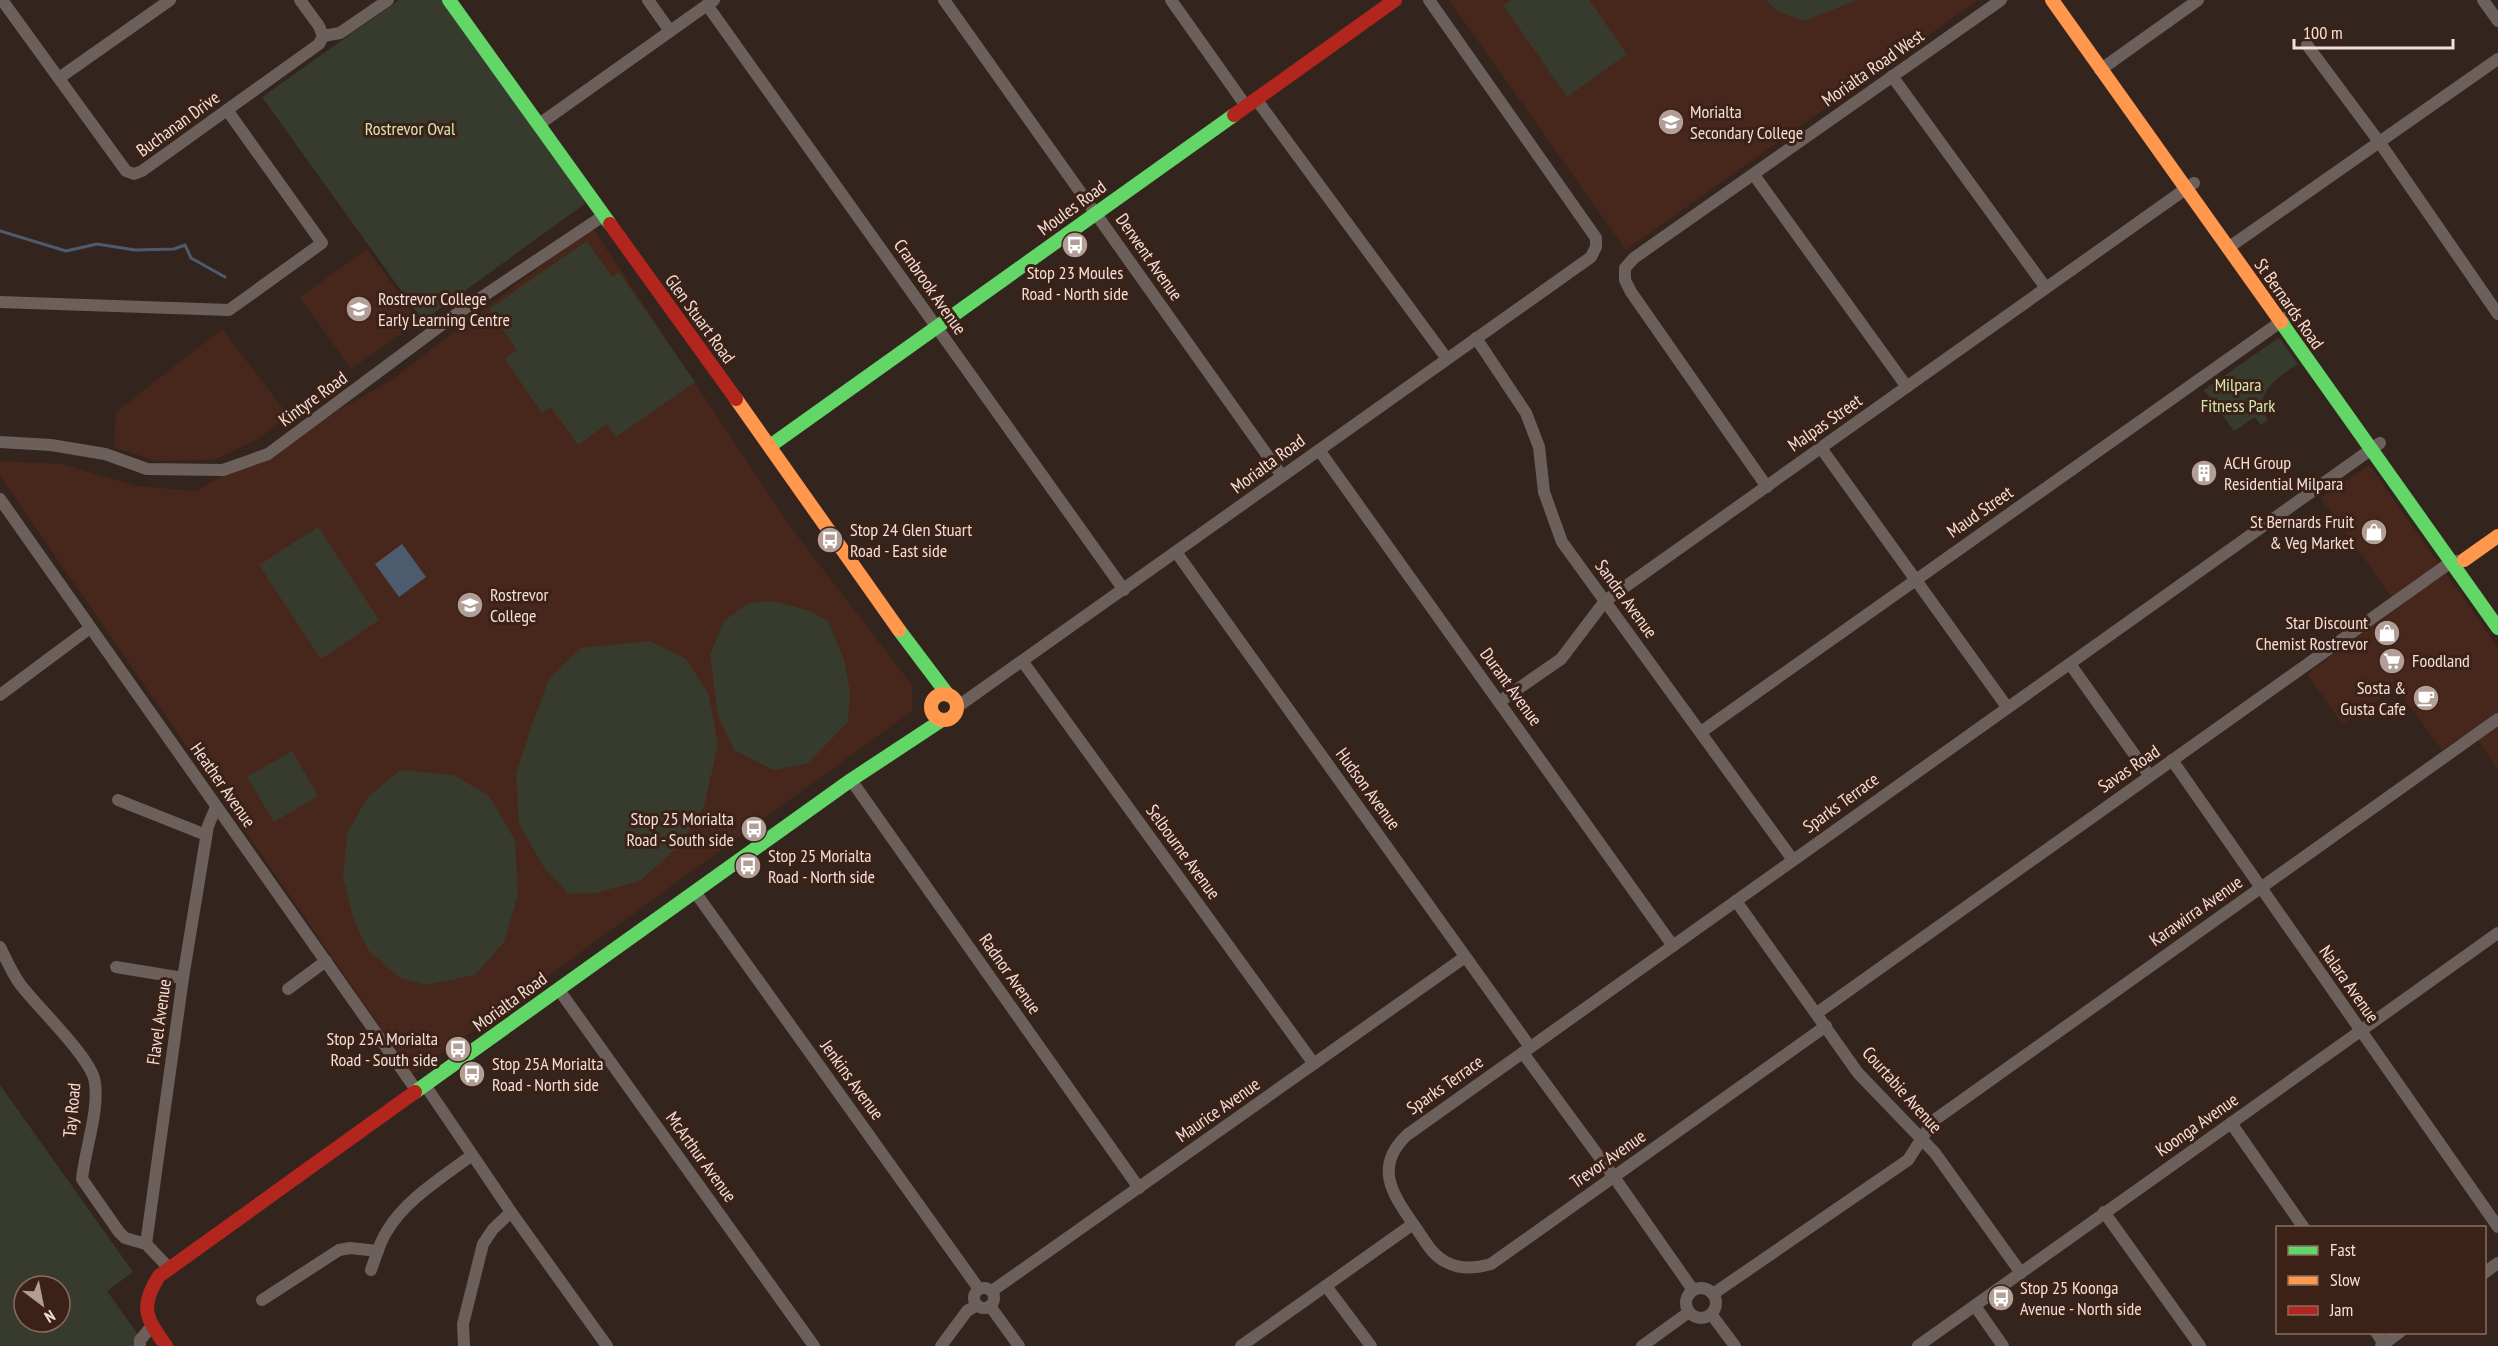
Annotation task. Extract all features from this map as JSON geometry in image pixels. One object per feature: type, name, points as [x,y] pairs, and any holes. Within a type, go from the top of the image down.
[{"type":"main road","name":"Glen Stuart Road","points":[[449,0],[770,446],[921,661],[948,695]]},
{"type":"main road","name":"St Bernards Road","points":[[2052,0],[2105,67],[2457,561],[2498,628]]},
{"type":"main road","name":"St Bernards Road","points":[[2065,0],[2105,67]]},
{"type":"main road","name":"Moules Road","points":[[770,446],[1251,103],[1386,2]]},
{"type":"main road","points":[[747,414],[772,426],[805,421]]},
{"type":"main road","points":[[2457,561],[2498,536]]},
{"type":"main road","name":"St Bernards Road","points":[[2457,561],[2498,609]]},
{"type":"main road","name":"Glen Stuart Road","points":[[921,661],[932,702]]},
{"type":"main road","points":[[939,694],[948,695],[955,700],[957,707],[954,716],[942,720],[932,714],[932,702],[939,694]]},
{"type":"main road","name":"Morialta Road","points":[[904,745],[932,702]]},
{"type":"main road","name":"Morialta Road","points":[[152,1326],[146,1316],[146,1298],[159,1276],[169,1268],[851,780],[942,720]]},
{"type":"main road","points":[[152,1326],[166,1346]]},
{"type":"street","name":"Buchanan Drive","points":[[2,0],[126,171],[134,174],[142,171],[319,44],[323,36]]},
{"type":"street","points":[[59,78],[152,5],[170,0]]},
{"type":"street","points":[[300,0],[319,26],[323,36],[340,33],[388,0]]},
{"type":"street","points":[[648,0],[670,31]]},
{"type":"street","name":"Derwent Avenue","points":[[944,0],[1282,476]]},
{"type":"street","points":[[1171,0],[1447,359]]},
{"type":"street","name":"Morialta Road","points":[[957,707],[1591,256],[1596,247],[1596,238],[1429,0]]},
{"type":"street","name":"Morialta Road West","points":[[1767,487],[1635,298],[1625,280],[1624,272],[1627,265],[2001,0]]},
{"type":"street","points":[[2105,67],[2198,0]]},
{"type":"street","points":[[2483,0],[2498,21]]},
{"type":"street","points":[[538,125],[711,2]]},
{"type":"street","name":"Cranbrook Avenue","points":[[711,2],[937,327],[1124,590]]},
{"type":"street","points":[[2307,45],[2380,143],[2498,314]]},
{"type":"street","points":[[2232,245],[2498,59]]},
{"type":"street","points":[[1892,76],[2046,288]]},
{"type":"street","points":[[0,302],[229,310],[322,243],[228,110]]},
{"type":"street","points":[[1754,175],[1907,387]]},
{"type":"street","name":"Malpas Street","points":[[1500,702],[1561,658],[1605,601],[2190,186]]},
{"type":"street","name":"Kintyre Road","points":[[0,442],[51,445],[105,454],[147,469],[223,470],[268,454],[456,315],[603,216]]},
{"type":"street","name":"Maud Street","points":[[1701,732],[2285,319]]},
{"type":"street","name":"Sandra Avenue","points":[[1476,338],[1526,413],[1539,447],[1544,492],[1562,542],[1794,860]]},
{"type":"street","name":"Sparks Terrace","points":[[1413,1224],[1394,1197],[1389,1182],[1392,1153],[1398,1143],[2375,446]]},
{"type":"street","points":[[1821,448],[2007,707]]},
{"type":"street","name":"Durant Avenue","points":[[1319,450],[1673,945]]},
{"type":"street","name":"Heather Avenue","points":[[0,499],[4,513],[90,628],[326,961],[472,1155],[607,1346]]},
{"type":"street","name":"Hudson Avenue","points":[[1176,552],[1465,957],[1526,1050],[1693,1290]]},
{"type":"street","name":"Savas Road","points":[[1817,1013],[2149,775],[2457,561]]},
{"type":"street","points":[[0,695],[90,628]]},
{"type":"street","name":"Selbourne Avenue","points":[[1023,662],[1314,1064]]},
{"type":"street","points":[[2070,664],[2149,775]]},
{"type":"street","name":"Karawirra Avenue","points":[[1713,1294],[1908,1160],[1933,1121],[2498,720]]},
{"type":"street","name":"Nalara Avenue","points":[[2172,760],[2498,1227]]},
{"type":"street","name":"Radnor Avenue","points":[[851,780],[1139,1188]]},
{"type":"street","points":[[118,800],[206,835]]},
{"type":"street","name":"Flavel Avenue","points":[[146,1244],[183,978],[206,835],[216,807]]},
{"type":"street","name":"Jenkins Avenue","points":[[695,892],[979,1289]]},
{"type":"street","name":"Courtabie Avenue","points":[[1736,901],[1858,1073],[1935,1153],[2021,1273]]},
{"type":"street","name":"Koonga Avenue","points":[[1918,1346],[2498,933]]},
{"type":"street","name":"Tay Road","points":[[0,947],[19,983],[58,1027],[87,1066],[95,1082],[95,1098],[82,1179],[119,1232],[125,1238],[146,1244],[169,1268]]},
{"type":"street","name":"Maurice Avenue","points":[[992,1292],[1465,957]]},
{"type":"street","points":[[288,988],[326,961]]},
{"type":"street","points":[[116,967],[183,978]]},
{"type":"street","name":"McArthur Avenue","points":[[559,990],[814,1346]]},
{"type":"street","name":"Trevor Avenue","points":[[1413,1224],[1434,1255],[1455,1265],[1476,1268],[1491,1264],[1826,1026]]},
{"type":"street","points":[[2231,1123],[2303,1226]]},
{"type":"street","points":[[371,1270],[381,1240],[396,1217],[472,1155]]},
{"type":"street","points":[[464,1346],[463,1324],[483,1244],[493,1229],[511,1212]]},
{"type":"street","points":[[2104,1212],[2200,1346]]},
{"type":"street","points":[[1241,1346],[1413,1224]]},
{"type":"street","points":[[262,1300],[339,1250],[350,1248],[378,1251]]},
{"type":"street","points":[[1326,1286],[1371,1346]]},
{"type":"street","points":[[1701,1287],[1713,1294],[1716,1302],[1712,1314],[1702,1318],[1692,1316],[1686,1298],[1693,1290],[1701,1287]]},
{"type":"street","points":[[941,1346],[967,1311],[984,1305],[994,1302],[992,1292],[984,1288],[979,1289],[975,1295],[984,1305],[1019,1346]]},
{"type":"street","points":[[1975,1306],[2003,1346]]},
{"type":"street","points":[[1642,1346],[1689,1312]]},
{"type":"street","points":[[1712,1314],[1735,1346]]},
{"type":"street","points":[[140,1346],[140,1340],[152,1326]]},
{"type":"street","points":[[2382,1345],[2397,1334]]},
{"type":"shaded area","name":"Morialta Secondary College","points":[[1449,0],[1978,0],[1626,250]]},
{"type":"shaded area","name":"Rostrevor College","points":[[592,227],[789,525],[912,685],[912,711],[413,1074],[0,476],[0,461],[61,464],[137,486],[196,491],[390,381]]},
{"type":"shaded area","name":"Rostrevor College Early Learning Centre","points":[[367,249],[419,321],[351,369],[300,297]]},
{"type":"shaded area","points":[[222,329],[289,416],[258,439],[214,460],[156,461],[114,447],[116,412]]},
{"type":"shaded area","points":[[2369,465],[2498,647],[2498,770],[2471,730],[2442,750],[2395,687],[2343,725],[2307,674],[2399,607],[2321,498]]},
{"type":"green space","name":"Rostrevor Oval","points":[[399,0],[442,0],[585,201],[583,205],[423,321],[262,97]]},
{"type":"green space","points":[[1511,0],[1589,0],[1627,54],[1567,97],[1503,5]]},
{"type":"green space","points":[[1766,0],[1857,0],[1804,21],[1777,11]]},
{"type":"green space","points":[[587,241],[612,277],[619,272],[695,382],[616,437],[607,424],[578,445],[551,407],[542,413],[505,359],[517,350],[489,309]]},
{"type":"green space","name":"Milpara Fitness Park","points":[[2280,339],[2298,364],[2280,377],[2265,393],[2260,407],[2268,420],[2261,425],[2255,417],[2234,431],[2204,390]]},
{"type":"green space","points":[[318,527],[379,620],[321,659],[259,565]]},
{"type":"green space","points":[[772,601],[807,610],[828,621],[844,660],[850,691],[848,722],[807,764],[773,770],[734,750],[718,716],[710,655],[724,621],[748,603]]},
{"type":"green space","points":[[649,641],[686,659],[709,695],[718,745],[704,806],[681,844],[640,881],[595,893],[569,894],[545,869],[519,824],[516,775],[530,730],[549,679],[581,648]]},
{"type":"green space","points":[[292,751],[318,796],[274,822],[247,777]]},
{"type":"green space","points":[[400,770],[454,775],[489,796],[515,840],[518,895],[504,942],[475,975],[425,985],[400,978],[369,951],[354,921],[343,877],[347,833],[368,797]]},
{"type":"green space","points":[[0,1085],[133,1272],[107,1291],[146,1346],[0,1346]]},
{"type":"water","points":[[402,544],[426,577],[399,597],[375,564]]},
{"type":"waterway","points":[[0,231],[66,251],[97,244],[135,250],[174,249],[185,245],[191,258],[225,277]]},
{"type":"traffic: fast","points":[[449,0],[610,224]]},
{"type":"traffic: fast","points":[[770,446],[1234,115]]},
{"type":"traffic: fast","points":[[2281,322],[2498,628]]},
{"type":"traffic: fast","points":[[899,630],[948,695]]},
{"type":"traffic: fast","points":[[415,1092],[851,780],[942,720]]},
{"type":"traffic: slow","points":[[2052,0],[2281,322]]},
{"type":"traffic: slow","points":[[736,399],[899,630]]},
{"type":"traffic: slow","points":[[2464,560],[2498,536]]},
{"type":"traffic: slow","points":[[944,694],[953,698],[957,707],[953,716],[944,720],[935,716],[931,707],[935,698],[944,694]]},
{"type":"traffic: jam","points":[[1234,115],[1395,0]]},
{"type":"traffic: jam","points":[[610,224],[736,399]]},
{"type":"traffic: jam","points":[[166,1346],[150,1320],[147,1304],[159,1276],[415,1092]]},
{"type":"place","name":"Morialta Secondary College","points":[[1671,122]]},
{"type":"place","name":"Stop 23 Moules Road - North side","points":[[1075,245]]},
{"type":"place","name":"Rostrevor College Early Learning Centre","points":[[359,309]]},
{"type":"place","name":"ACH Group Residential Milpara","points":[[2204,473]]},
{"type":"place","name":"St Bernards Fruit & Veg Market","points":[[2374,532]]},
{"type":"place","name":"Stop 24 Glen Stuart Road - East side","points":[[830,540]]},
{"type":"place","name":"Rostrevor College","points":[[470,605]]},
{"type":"place","name":"Star Discount Chemist Rostrevor","points":[[2387,633]]},
{"type":"place","name":"Foodland","points":[[2392,661]]},
{"type":"place","name":"Sosta & Gusta Cafe","points":[[2426,698]]},
{"type":"place","name":"Stop 25 Morialta Road - South side","points":[[754,829]]},
{"type":"place","name":"Stop 25 Morialta Road - North side","points":[[748,866]]},
{"type":"place","name":"Stop 25A Morialta Road - South side","points":[[458,1049]]},
{"type":"place","name":"Stop 25A Morialta Road - North side","points":[[472,1074]]},
{"type":"place","name":"Stop 25 Koonga Avenue - North side","points":[[2001,1298]]}]
